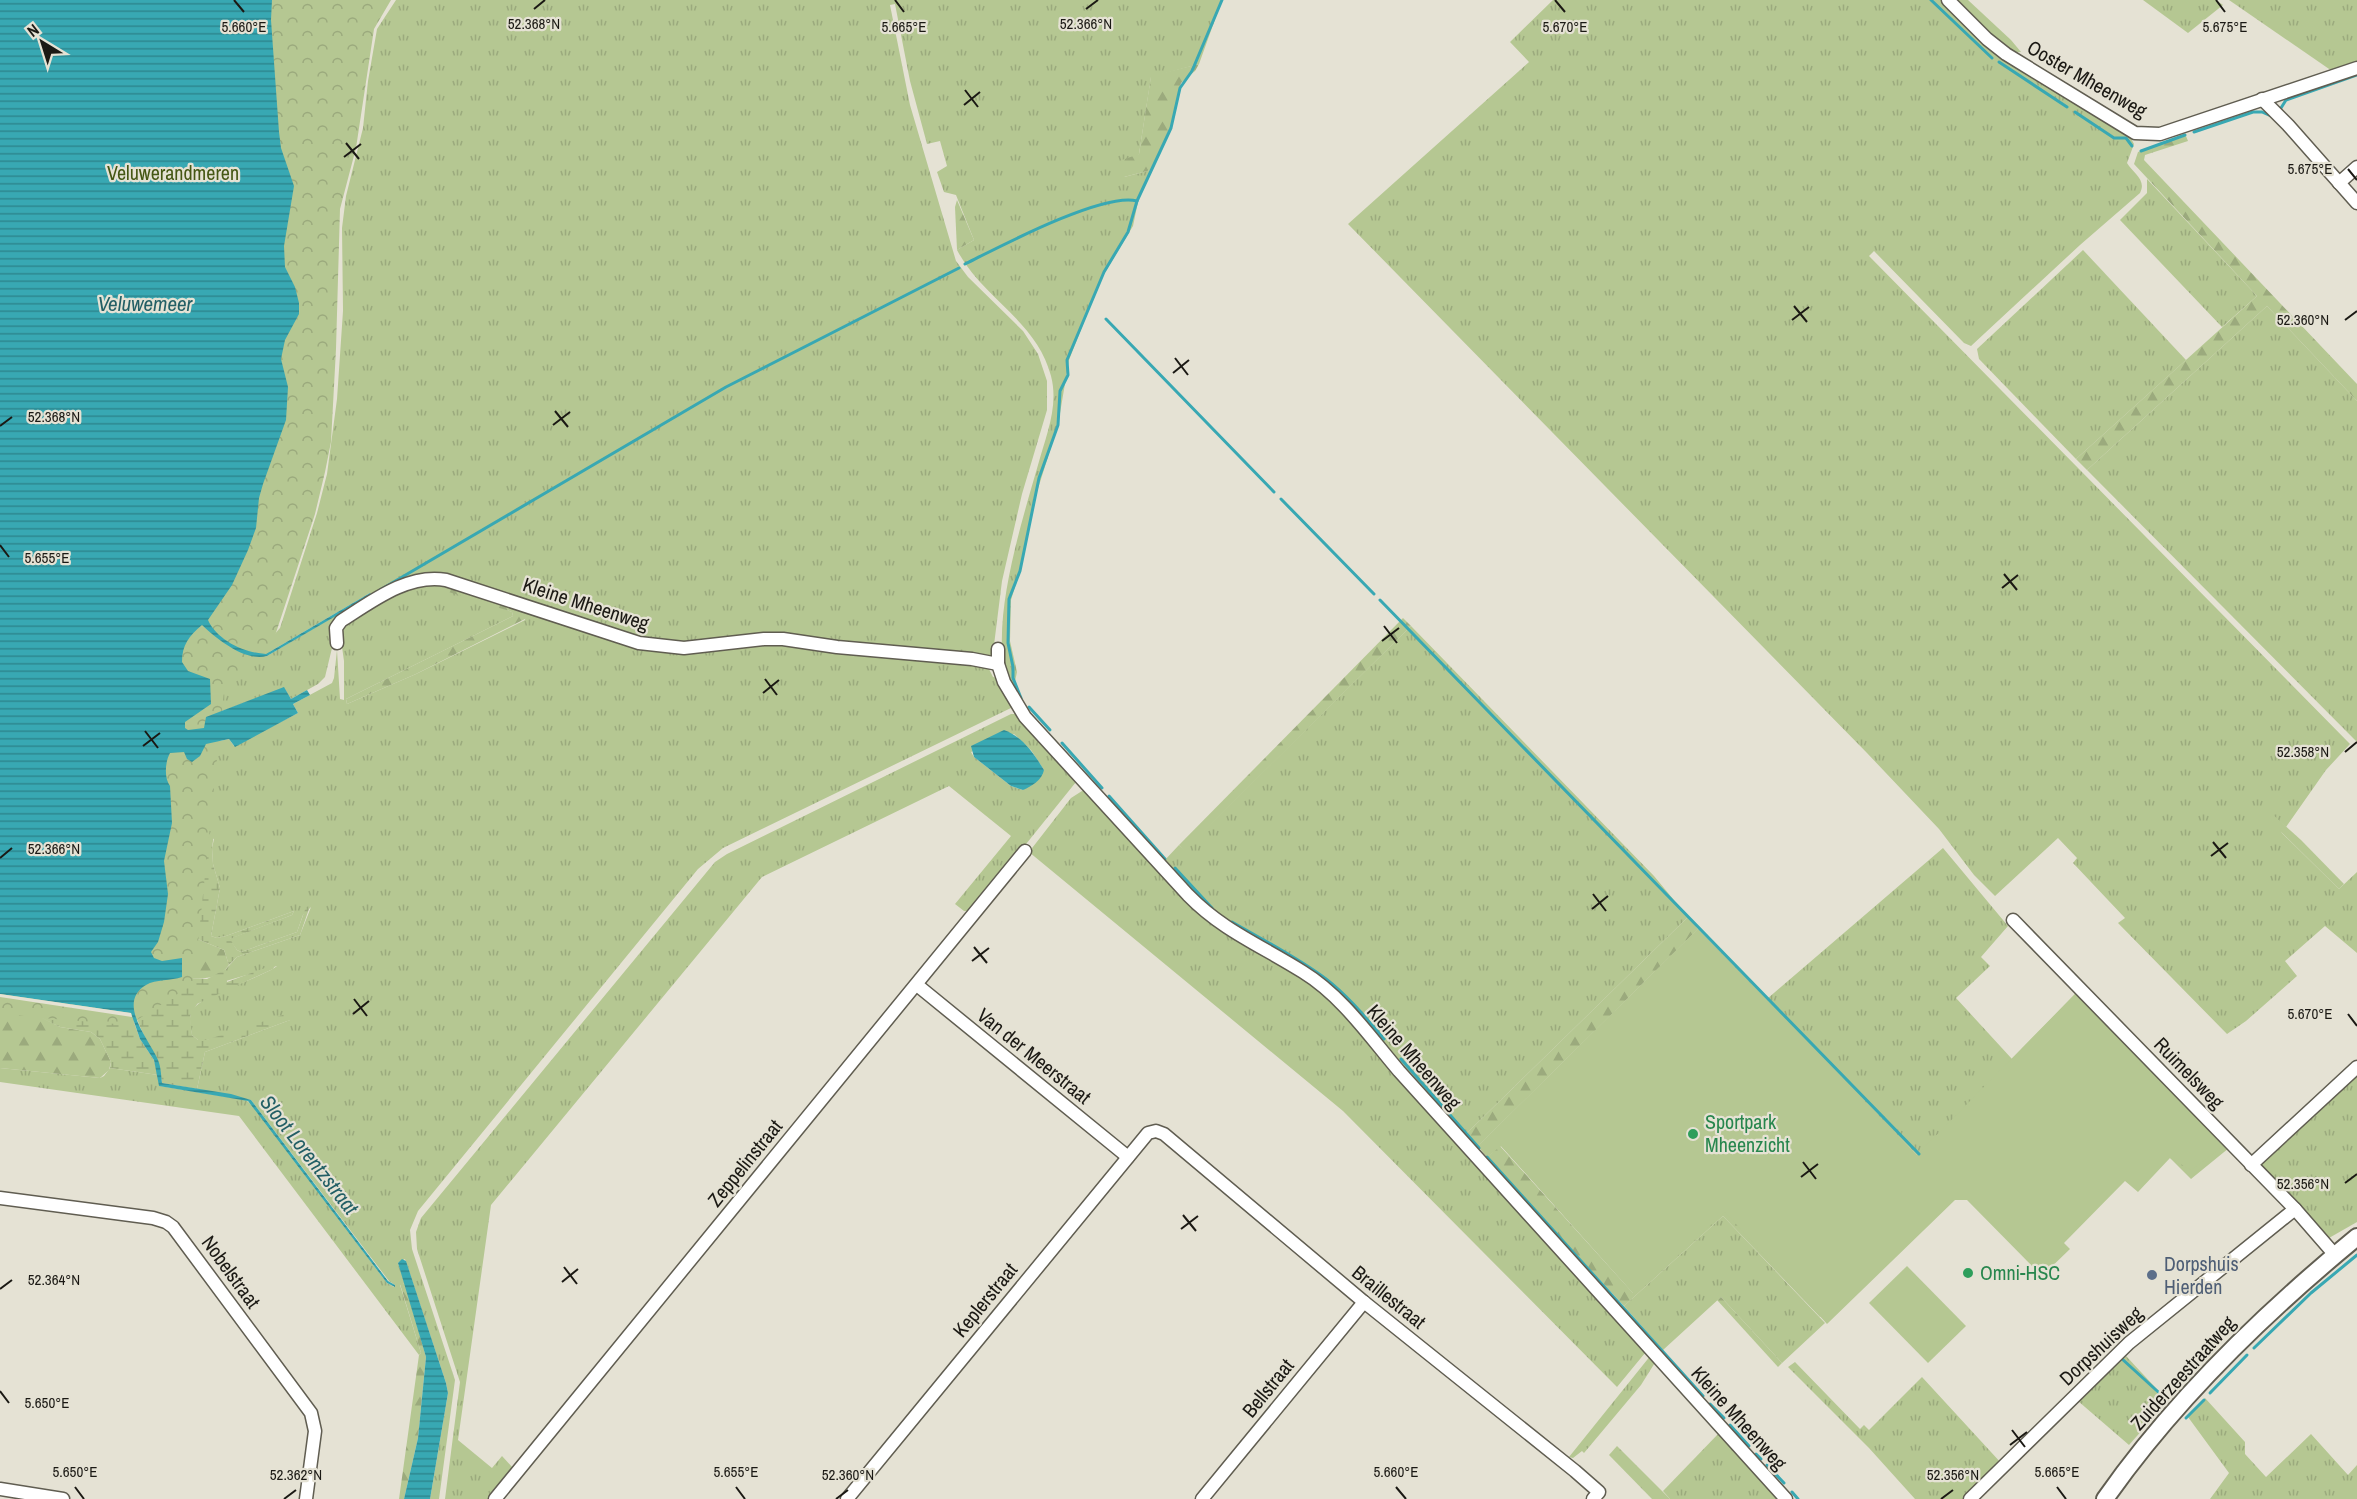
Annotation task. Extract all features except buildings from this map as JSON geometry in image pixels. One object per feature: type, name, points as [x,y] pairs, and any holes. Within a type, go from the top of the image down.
[{"type":"main road","name":"Zuiderzeestraatweg","points":[[2105,1499],[2149,1441],[2234,1346],[2284,1298],[2357,1237]]},
{"type":"street","name":"Ooster Mheenweg","points":[[1948,0],[1986,39],[2006,54],[2135,133],[2160,134],[2357,68]]},
{"type":"street","points":[[2262,99],[2357,203]]},
{"type":"street","points":[[2339,183],[2357,167]]},
{"type":"street","name":"Kleine Mheenweg","points":[[337,643],[336,628],[340,621],[402,586],[430,578],[446,580],[639,643],[658,646],[684,648],[783,639],[837,647],[972,659],[998,664]]},
{"type":"street","name":"Kleine Mheenweg","points":[[998,649],[998,664],[1004,682],[1025,717],[1188,895],[1215,921],[1303,971],[1344,1006],[1454,1132],[1786,1499]]},
{"type":"street","name":"Zeppelinstraat","points":[[495,1499],[1025,851]]},
{"type":"street","name":"Ruimelsweg","points":[[2013,920],[2295,1209],[2335,1255]]},
{"type":"street","name":"Van der Meerstraat","points":[[917,985],[1128,1157]]},
{"type":"street","points":[[2251,1165],[2357,1067]]},
{"type":"street","name":"Keplerstraat","points":[[847,1499],[1148,1133],[1156,1131]]},
{"type":"street","name":"Braillestraat","points":[[1156,1131],[1173,1142],[1596,1495]]},
{"type":"street","name":"Nobelstraat","points":[[0,1198],[153,1218],[173,1227],[311,1413],[315,1431],[306,1499]]},
{"type":"street","name":"Dorpshuisweg","points":[[1970,1499],[2129,1343],[2295,1209]]},
{"type":"street","name":"Bellstraat","points":[[1202,1499],[1364,1302]]},
{"type":"street","points":[[0,1490],[63,1499]]},
{"type":"green space","name":"Veluwemeer","points":[[0,0],[391,0],[374,29],[356,148],[340,209],[331,442],[315,514],[269,654],[225,681],[192,985],[129,1025],[30,1017],[0,1012]]},
{"type":"green space","points":[[396,0],[1222,0],[1199,64],[1151,77],[1139,154],[1124,177],[1151,170],[1139,197],[1133,226],[1101,279],[1069,360],[1058,425],[1036,495],[1022,564],[1011,600],[1010,641],[1017,672],[1013,691],[1003,661],[1003,614],[1018,536],[1053,410],[1053,387],[1044,357],[1034,340],[980,282],[957,250],[974,240],[956,195],[944,192],[937,172],[947,166],[940,141],[927,144],[910,81],[895,4],[890,5],[910,105],[956,261],[968,277],[1023,331],[1038,354],[1047,381],[1047,410],[1022,494],[1002,581],[993,653],[988,657],[834,643],[649,642],[439,576],[339,619],[325,677],[318,684],[291,699],[284,688],[206,717],[197,669],[267,656],[372,594],[370,593],[266,654],[273,636],[280,628],[317,513],[327,474],[337,399],[343,311],[342,228],[346,196],[363,128],[377,29]]},
{"type":"green space","points":[[1553,0],[1944,0],[1986,41],[2128,133],[2134,144],[2127,163],[2141,180],[2140,193],[1971,346],[1964,343],[1874,251],[1869,256],[2350,744],[2326,770],[2286,827],[2272,815],[2282,833],[2339,889],[2357,872],[2357,953],[2325,926],[2285,961],[2297,976],[2246,1021],[2227,1034],[2118,923],[2125,918],[2073,863],[2077,858],[2058,838],[1995,896],[1974,875],[1939,829],[1867,753],[1348,224],[1529,62],[1510,42]]},
{"type":"green space","points":[[1952,0],[1968,0],[2021,52],[2009,53]]},
{"type":"green space","points":[[2143,0],[2216,0],[2223,5],[2188,33]]},
{"type":"green space","points":[[2229,0],[2357,0],[2357,63],[2332,71]]},
{"type":"green space","points":[[1199,64],[1195,71],[1181,83],[1172,123],[1151,170],[1124,177],[1122,160],[1139,154],[1151,76]]},
{"type":"green space","points":[[2186,136],[2188,141],[2145,155],[2144,160],[2357,384],[2357,401],[2267,306],[2087,470],[2076,459],[2257,296],[2134,164],[2138,152]]},
{"type":"green space","points":[[2147,179],[2257,296],[2222,327],[2120,220],[2147,193]]},
{"type":"green space","points":[[957,200],[974,240],[957,250],[955,207]]},
{"type":"green space","points":[[2083,250],[2186,360],[2076,459],[1979,359],[1977,349]]},
{"type":"green space","points":[[2267,306],[2357,401],[2357,742],[2087,470]]},
{"type":"green space","points":[[431,581],[512,612],[513,616],[346,699],[347,704],[416,674],[525,620],[527,609],[632,646],[769,641],[960,661],[988,667],[993,677],[997,678],[1013,707],[723,848],[698,869],[418,1211],[410,1230],[412,1249],[455,1380],[439,1499],[430,1499],[448,1393],[405,1259],[398,1263],[405,1283],[400,1285],[421,1353],[419,1355],[239,1116],[0,1082],[0,1068],[100,1078],[110,1068],[158,1075],[160,1086],[246,1100],[256,1109],[387,1283],[394,1287],[395,1285],[389,1281],[251,1100],[197,1089],[205,1052],[290,1020],[207,1040],[198,1040],[192,1035],[190,1019],[192,1011],[206,999],[277,966],[226,981],[226,969],[237,957],[300,935],[311,907],[303,915],[297,932],[241,952],[229,939],[292,915],[294,911],[226,936],[217,938],[211,936],[220,888],[213,864],[214,839],[203,835],[205,744],[229,739],[234,746],[298,713],[293,704],[332,683],[337,650],[340,699],[344,700],[341,624],[412,584]]},
{"type":"green space","points":[[431,581],[527,609],[527,618],[416,674],[347,704],[346,699],[513,616],[512,612],[436,588],[432,586]]},
{"type":"green space","points":[[1403,618],[1411,626],[1184,851],[1179,845]]},
{"type":"green space","points":[[1411,626],[1654,876],[1688,917],[1467,1133],[1427,1097],[1346,1003],[1217,918],[1163,862],[1179,845],[1184,850]]},
{"type":"green space","points":[[1011,714],[1017,714],[1076,779],[1076,782],[972,911],[964,911],[955,904],[1011,836],[949,786],[762,877],[491,1205],[458,1440],[492,1468],[502,1456],[513,1468],[488,1499],[445,1499],[460,1382],[417,1249],[416,1232],[421,1218],[715,862]],"holes":[[[1014,734],[1031,750],[1044,770],[1023,790],[1011,786],[974,757],[971,752]]]},
{"type":"green space","points":[[1086,791],[1234,938],[1313,984],[1338,1007],[1644,1349],[1645,1353],[1617,1387],[1343,1111],[1029,852],[1071,798]]},
{"type":"green space","points":[[2272,814],[2344,884],[2339,889],[2268,819]]},
{"type":"green space","points":[[214,834],[213,864],[220,888],[211,936],[217,938],[226,936],[294,911],[292,915],[230,939],[241,952],[297,932],[306,907],[310,906],[300,935],[237,957],[229,965],[224,950],[195,938],[203,835]]},
{"type":"green space","name":"Sportpark Mheenzicht","points":[[1943,848],[2008,926],[1981,957],[1990,966],[1956,998],[2012,1059],[2076,993],[2229,1148],[2191,1179],[2170,1158],[1917,1155],[1876,1114],[1678,1150],[1633,1293],[1501,1146],[1487,1157],[1478,1146],[1698,929],[1767,999]]},
{"type":"green space","points":[[1688,917],[1698,929],[1478,1146],[1467,1133]]},
{"type":"green space","name":"Sportpark Mheenzicht","points":[[1698,929],[1917,1155],[2076,993],[2225,1145],[2191,1170],[2170,1158],[2138,1192],[2125,1181],[2064,1243],[2070,1249],[2042,1276],[1967,1200],[1955,1200],[1827,1324],[1725,1212],[1635,1295],[1501,1146],[1487,1157],[1478,1146]]},
{"type":"green space","points":[[195,938],[224,950],[229,965],[225,970],[216,976],[189,978]]},
{"type":"green space","points":[[276,964],[273,969],[197,1004],[190,1016],[192,1035],[198,1040],[206,1040],[286,1014],[290,1020],[205,1052],[197,1089],[162,1083],[158,1064],[135,1013],[189,978],[207,979],[226,969],[227,982]]},
{"type":"green space","points":[[0,998],[132,1017],[140,1039],[154,1060],[158,1075],[110,1068],[111,1062],[100,1039],[91,1032],[60,1027]]},
{"type":"green space","points":[[0,999],[60,1027],[91,1032],[100,1039],[111,1062],[109,1070],[100,1078],[0,1068]]},
{"type":"green space","points":[[2357,1072],[2357,1222],[2329,1238],[2258,1163]]},
{"type":"green space","points":[[1500,1146],[1633,1293],[1678,1150],[1827,1311],[1820,1317],[1723,1216],[1624,1306],[1487,1157]]},
{"type":"green space","points":[[1723,1216],[1825,1323],[1782,1363],[1721,1297],[1663,1350],[1624,1306]]},
{"type":"green space","points":[[1907,1266],[1966,1326],[1928,1363],[1869,1303]]},
{"type":"green space","points":[[405,1283],[426,1357],[418,1438],[404,1499],[399,1499],[421,1353],[400,1284]]},
{"type":"green space","points":[[1721,1297],[1782,1363],[1778,1367],[1717,1300]]},
{"type":"green space","points":[[1651,1355],[1656,1361],[1641,1385],[1584,1453],[1582,1451],[1573,1458],[1569,1457]]},
{"type":"green space","points":[[2126,1356],[2168,1401],[2129,1445],[2078,1401]]},
{"type":"green space","points":[[1795,1362],[1860,1429],[1864,1425],[1869,1430],[1922,1377],[2002,1464],[1966,1499],[1915,1499],[1869,1448],[1788,1367]]},
{"type":"green space","points":[[2205,1398],[2245,1442],[2245,1454],[2266,1477],[2311,1434],[2348,1475],[2357,1465],[2357,1499],[2210,1499],[2229,1473],[2188,1417]]},
{"type":"green space","points":[[1720,1432],[1780,1499],[1670,1499],[1663,1491]]},
{"type":"green space","points":[[1617,1446],[1670,1499],[1652,1499],[1609,1455]]},
{"type":"water","name":"Veluwemeer","points":[[0,0],[272,0],[271,20],[279,132],[281,148],[294,186],[284,246],[285,267],[295,287],[299,314],[285,340],[281,359],[288,387],[286,420],[259,498],[256,528],[232,585],[208,620],[218,634],[232,644],[249,651],[266,654],[370,593],[372,595],[267,656],[250,656],[241,653],[223,643],[202,625],[187,641],[182,662],[188,671],[210,679],[211,704],[185,722],[185,728],[188,730],[204,728],[206,717],[284,687],[291,699],[307,690],[310,695],[293,704],[298,713],[235,747],[229,739],[206,744],[200,756],[192,762],[187,759],[184,752],[170,753],[166,770],[170,786],[172,823],[164,861],[168,894],[164,922],[158,942],[151,952],[154,958],[162,961],[182,958],[182,977],[146,985],[134,1001],[134,1011],[142,1032],[158,1060],[162,1083],[231,1094],[251,1100],[388,1281],[395,1287],[387,1283],[248,1101],[159,1086],[154,1060],[140,1039],[131,1013],[0,994]]},
{"type":"water","points":[[1004,730],[1011,733],[1032,752],[1044,770],[1039,780],[1023,790],[1011,786],[974,757],[971,746]]},
{"type":"water","points":[[402,1259],[406,1261],[448,1393],[430,1499],[404,1499],[418,1438],[426,1357],[398,1263]]},
{"type":"pier","points":[[0,994],[131,1013],[132,1017],[0,997]]},
{"type":"waterway","points":[[1021,698],[1013,678],[1008,643],[1009,599],[1020,571],[1039,478],[1058,425],[1060,391],[1068,375],[1067,360],[1104,272],[1128,232],[1137,201],[1171,128],[1180,88],[1192,71],[1222,0]]},
{"type":"waterway","points":[[1931,0],[1992,58]]},
{"type":"waterway","points":[[1999,62],[2067,107]]},
{"type":"waterway","points":[[2281,108],[2286,100],[2357,75]]},
{"type":"waterway","points":[[2075,112],[2114,138],[2126,138],[2132,146]]},
{"type":"waterway","points":[[2194,132],[2253,112],[2262,112],[2271,116]]},
{"type":"waterway","points":[[2141,151],[2185,135]]},
{"type":"waterway","points":[[965,264],[1025,234],[1077,212],[1121,200],[1137,201]]},
{"type":"waterway","points":[[380,590],[726,387],[959,268]]},
{"type":"waterway","points":[[1106,319],[1274,492]]},
{"type":"waterway","points":[[1281,499],[1374,594]]},
{"type":"waterway","points":[[1380,600],[1919,1154]]},
{"type":"waterway","points":[[1029,707],[1050,730]]},
{"type":"waterway","points":[[1062,743],[1102,788]]},
{"type":"waterway","points":[[1109,796],[1165,859]]},
{"type":"waterway","points":[[1175,868],[1212,908]]},
{"type":"waterway","points":[[1232,922],[1292,956],[1326,979],[1364,1015],[1384,1039]]},
{"type":"waterway","points":[[1401,1059],[1479,1148]]},
{"type":"waterway","points":[[1487,1157],[1703,1396]]},
{"type":"waterway","points":[[2254,1348],[2311,1293],[2357,1255]]},
{"type":"waterway","points":[[2210,1393],[2247,1355]]},
{"type":"waterway","points":[[2121,1358],[2167,1400]]},
{"type":"waterway","points":[[2186,1418],[2204,1400]]},
{"type":"waterway","points":[[1710,1404],[1724,1418]]},
{"type":"waterway","points":[[1730,1425],[1749,1446]]},
{"type":"waterway","points":[[1756,1454],[1761,1459]]},
{"type":"waterway","points":[[1767,1465],[1784,1483]]},
{"type":"waterway","points":[[1792,1492],[1798,1499]]},
{"type":"place","name":"Sportpark Mheenzicht","points":[[1693,1134]]},
{"type":"place","name":"Omni-HSC","points":[[1968,1273]]},
{"type":"place","name":"Dorpshuis Hierden","points":[[2152,1275]]},
{"type":"park label","name":"Veluwerandmeren","points":[[173,173]]},
{"type":"water label","name":"Sloot Lorentzstraat","points":[[309,1155]]}]
